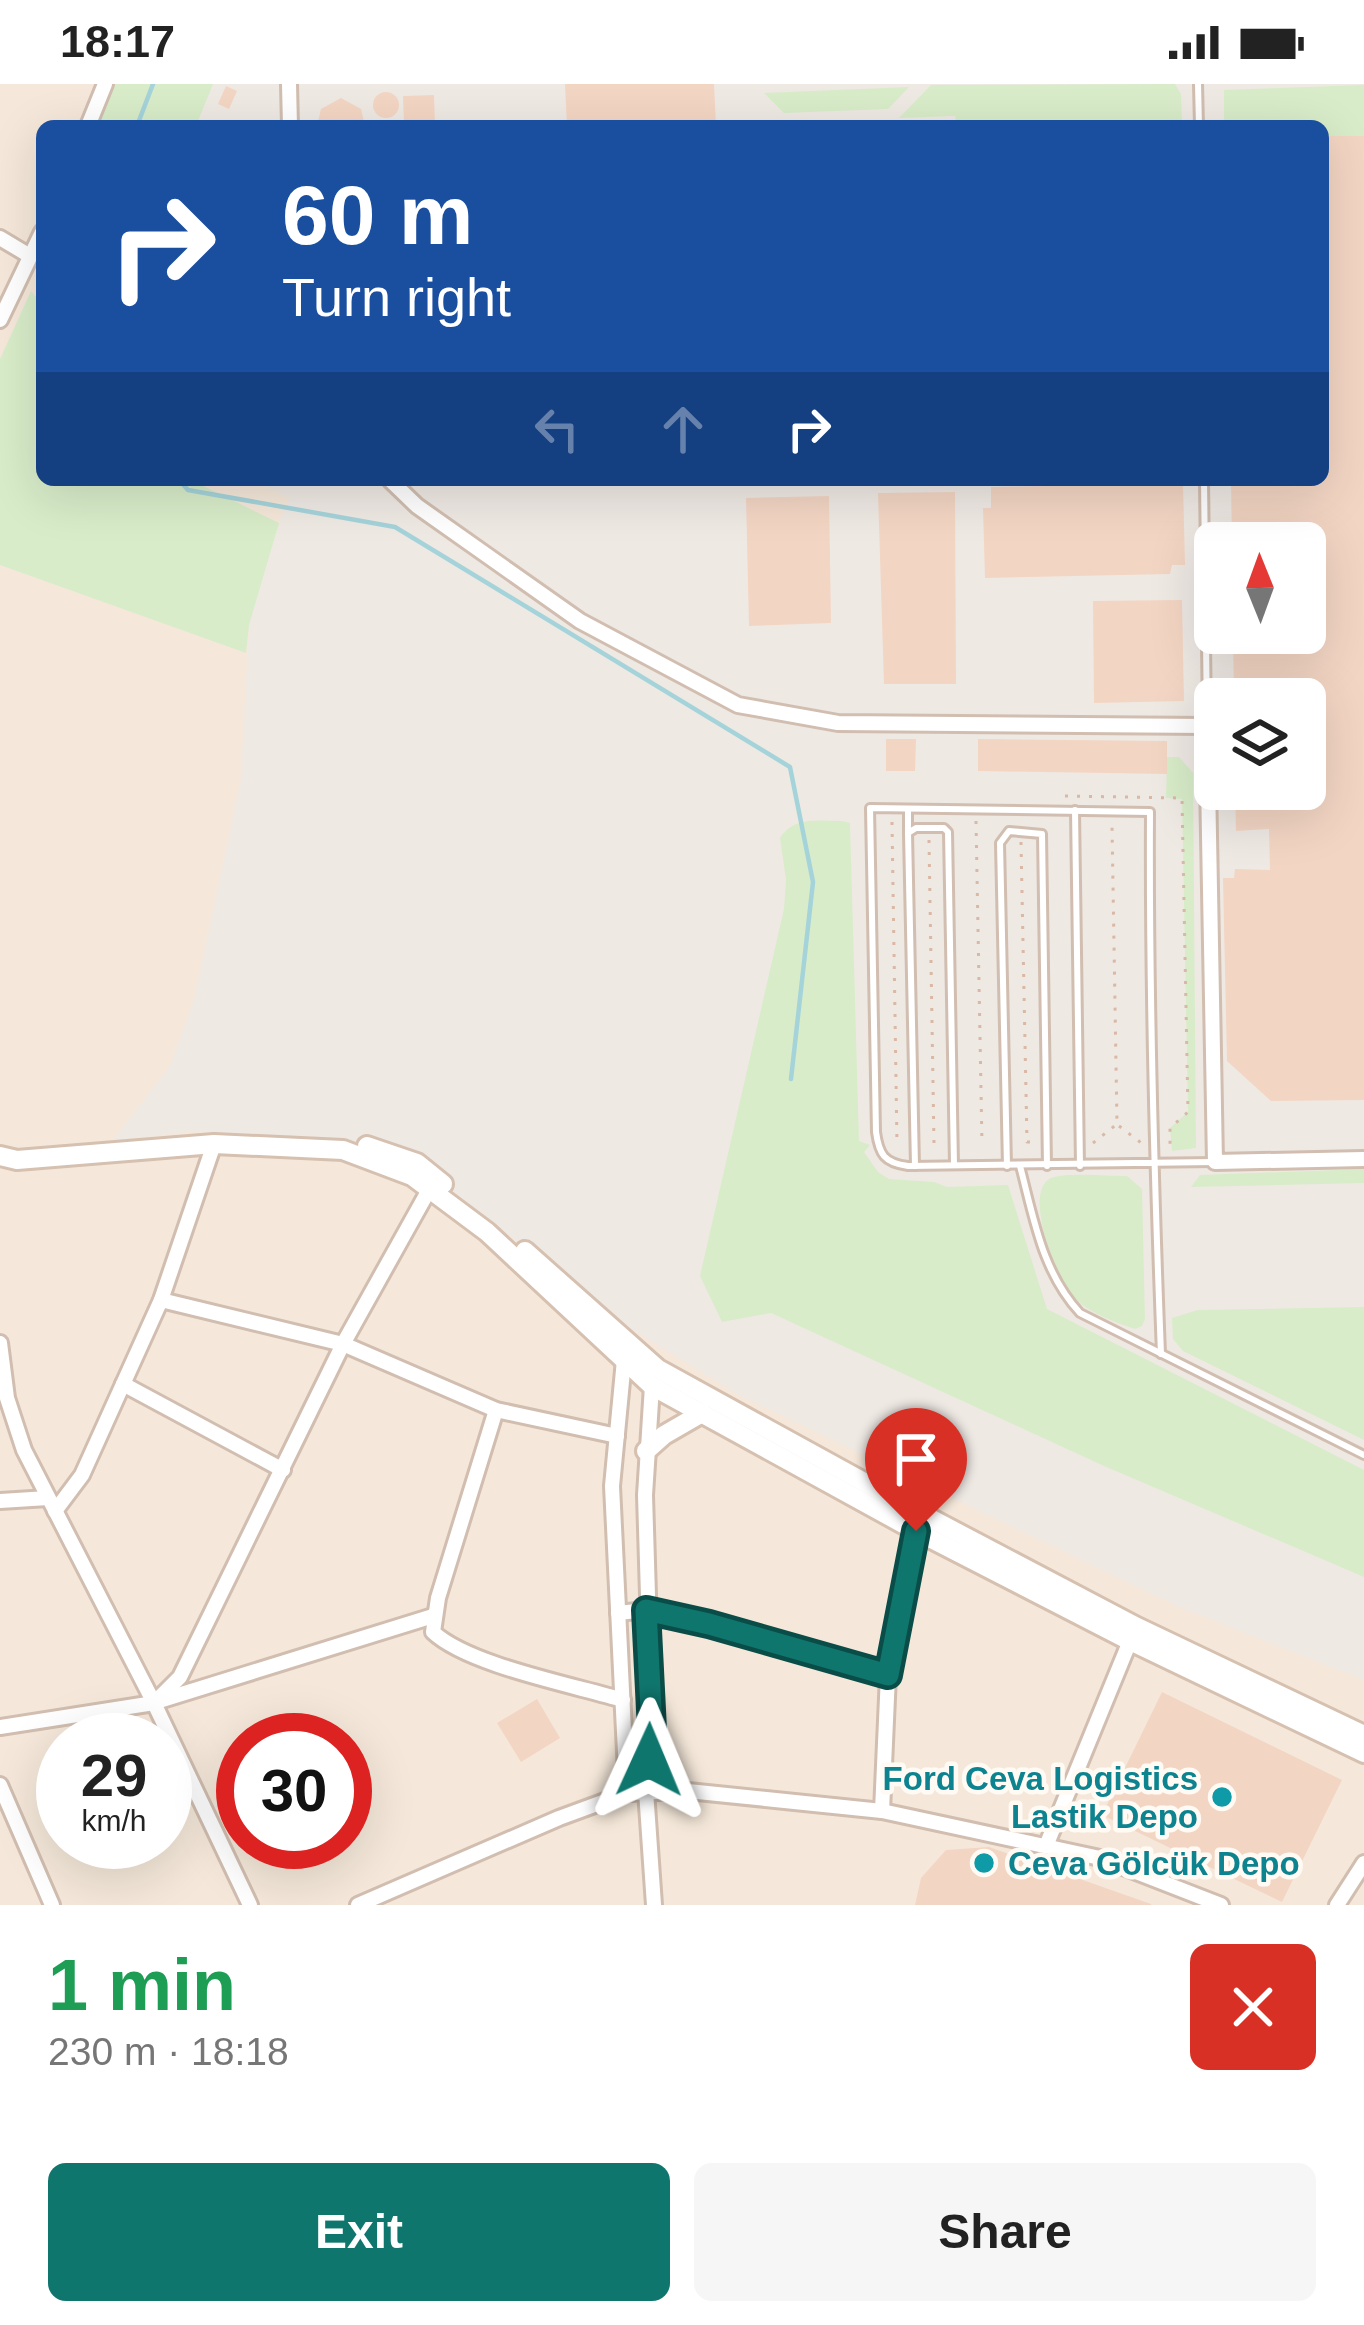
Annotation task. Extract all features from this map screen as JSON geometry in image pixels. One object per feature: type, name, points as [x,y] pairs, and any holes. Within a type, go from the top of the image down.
[{"type":"main road","points":[[0,1144],[20,1149],[194,1131],[345,1139],[417,1163],[494,1223],[658,1369],[1137,1627],[1364,1735]]},
{"type":"main road","points":[[0,1156],[17,1160],[214,1144],[343,1150],[412,1176],[487,1232],[652,1386],[916,1531],[1364,1753]]},
{"type":"main road","points":[[646,1451],[702,1414]]},
{"type":"street","points":[[90,120],[105,84]]},
{"type":"street","points":[[289,84],[290,120]]},
{"type":"street","points":[[0,238],[30,256]]},
{"type":"street","points":[[0,320],[36,244]]},
{"type":"street","points":[[396,486],[417,506],[580,621],[738,705],[838,723],[1194,726]]},
{"type":"street","points":[[1209,810],[1215,1162],[1364,1159]]},
{"type":"street","points":[[0,1501],[51,1504],[82,1474],[160,1300],[214,1144]]},
{"type":"street","points":[[154,1703],[180,1677],[343,1344],[430,1188]]},
{"type":"street","points":[[160,1300],[343,1344],[496,1410],[617,1436]]},
{"type":"street","points":[[0,1343],[4,1398],[24,1450],[154,1703],[250,1905]]},
{"type":"street","points":[[624,1360],[612,1486],[627,1793]]},
{"type":"street","points":[[123,1384],[283,1470]]},
{"type":"street","points":[[652,1386],[646,1451],[652,1730],[646,1791],[654,1905]]},
{"type":"street","points":[[496,1410],[433,1616],[433,1632],[446,1645],[623,1700]]},
{"type":"street","points":[[882,1811],[888,1675],[916,1531]]},
{"type":"street","points":[[618,1613],[646,1610],[709,1624],[888,1675]]},
{"type":"street","points":[[0,1727],[154,1703],[433,1616]]},
{"type":"street","points":[[1046,1846],[1130,1641]]},
{"type":"street","points":[[0,1785],[52,1905]]},
{"type":"street","points":[[358,1905],[627,1793],[688,1791],[882,1811],[1046,1846],[1100,1858],[1221,1905]]},
{"type":"street","points":[[1337,1905],[1364,1863]]},
{"type":"lane","points":[[1198,84],[1199,120]]},
{"type":"lane","points":[[1204,486],[1207,678]]},
{"type":"lane","points":[[1160,1354],[1154,1165],[1150,812],[870,808],[875,1132],[882,1156],[892,1164],[915,1166],[1080,1166],[1154,1165],[1215,1162]]},
{"type":"lane","points":[[908,808],[915,1166]]},
{"type":"lane","points":[[932,828],[934,809]]},
{"type":"lane","points":[[1075,810],[1080,1166]]},
{"type":"lane","points":[[908,833],[916,828],[948,832],[954,1166]]},
{"type":"lane","points":[[1007,1166],[1000,843],[1010,831],[1020,830],[1042,834],[1047,1166]]},
{"type":"lane","points":[[1020,1166],[1046,1263],[1058,1289],[1080,1313],[1364,1455]]},
{"type":"path","points":[[1065,796],[1182,798],[1188,1112],[1170,1128],[1170,1145]]},
{"type":"path","points":[[1112,811],[1117,1124]]},
{"type":"path","points":[[982,1144],[976,819],[985,819]]},
{"type":"path","points":[[897,1144],[892,821],[909,820]]},
{"type":"path","points":[[932,828],[934,1144]]},
{"type":"path","points":[[1020,830],[1027,1142],[1039,1142]]},
{"type":"path","points":[[1093,1143],[1117,1124]]},
{"type":"path","points":[[1117,1124],[1144,1145]]},
{"type":"shaded area","points":[[0,84],[1364,84],[1364,1905],[0,1905]]},
{"type":"shaded area","points":[[119,84],[1364,84],[1364,1680],[1179,1607],[739,1395],[620,1322],[417,1163],[345,1139],[193,1131],[112,1141],[170,1066],[194,999],[241,779],[249,625],[270,545],[289,498],[265,486],[1329,486],[1329,120],[104,120]]},
{"type":"green space","points":[[114,84],[213,84],[198,120],[99,120]]},
{"type":"green space","points":[[1175,84],[1181,94],[1182,120],[899,118],[931,85]]},
{"type":"green space","points":[[1364,85],[1364,136],[1329,136],[1329,120],[1224,120],[1224,90]]},
{"type":"green space","points":[[909,87],[888,109],[784,113],[764,93]]},
{"type":"green space","points":[[31,291],[36,297],[36,486],[203,486],[279,523],[249,625],[246,653],[0,565],[0,359]]},
{"type":"green space","points":[[1167,757],[1179,757],[1193,773],[1196,1148],[1172,1151],[1170,1128],[1188,1112],[1182,799],[1166,798]]},
{"type":"green space","points":[[800,823],[850,823],[859,1141],[870,1145],[864,1152],[889,1179],[947,1187],[1008,1185],[1047,1309],[1364,1470],[1364,1577],[1104,1466],[771,1313],[722,1322],[700,1276],[784,909],[786,880],[780,838]]},
{"type":"green space","points":[[1364,1169],[1364,1183],[1191,1187],[1200,1175]]},
{"type":"green space","points":[[1058,1176],[1127,1176],[1142,1189],[1145,1319],[1135,1329],[1075,1299],[1052,1257],[1040,1200],[1043,1187]]},
{"type":"green space","points":[[1364,1307],[1364,1440],[1183,1351],[1173,1339],[1172,1318],[1198,1310]]},
{"type":"building","points":[[565,84],[714,84],[716,120],[567,120]]},
{"type":"building","points":[[226,86],[237,91],[229,109],[218,104]]},
{"type":"building","points":[[386,92],[399,105],[386,118],[373,105]]},
{"type":"building","points":[[434,95],[435,120],[404,120],[403,96]]},
{"type":"building","points":[[341,98],[361,109],[364,120],[318,120],[321,109]]},
{"type":"building","points":[[1329,136],[1364,136],[1364,1100],[1271,1101],[1227,1061],[1223,878],[1234,878],[1235,869],[1270,870],[1269,829],[1236,831],[1236,810],[1326,810],[1326,678],[1234,678],[1233,654],[1326,654],[1326,522],[1232,522],[1231,486],[1329,486]]},
{"type":"building","points":[[1183,486],[1185,565],[1172,565],[1170,574],[985,578],[983,508],[991,508],[991,487]]},
{"type":"building","points":[[955,492],[956,684],[884,684],[878,493]]},
{"type":"building","points":[[829,496],[831,623],[749,626],[746,498]]},
{"type":"building","points":[[1182,600],[1184,701],[1094,703],[1093,601]]},
{"type":"building","points":[[886,739],[916,739],[915,771],[886,771]]},
{"type":"building","points":[[978,739],[1167,741],[1167,774],[978,771]]},
{"type":"building","name":"Ford Ceva Logistics Lastik Depo","points":[[1162,1692],[1342,1780],[1282,1902],[1102,1815]]},
{"type":"building","points":[[537,1699],[560,1738],[521,1762],[497,1723]]},
{"type":"building","name":"Ceva Gölcük Depo","points":[[989,1847],[1151,1905],[915,1905],[921,1878],[946,1850]]},
{"type":"waterway","points":[[139,120],[153,84]]},
{"type":"waterway","points":[[184,486],[395,527],[790,767],[813,882],[791,1079]]},
{"type":"place","name":"Ford Ceva Logistics Lastik Depo","points":[[1222,1797]]},
{"type":"place","name":"Ceva Gölcük Depo","points":[[984,1863]]},
{"type":"route","points":[[649,1760],[646,1610],[888,1675],[916,1531]]}]
